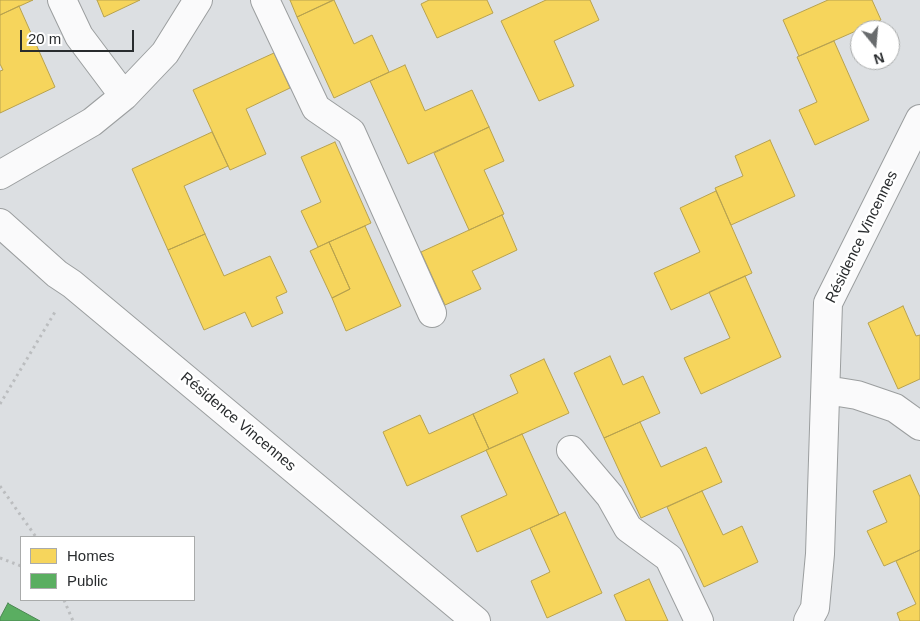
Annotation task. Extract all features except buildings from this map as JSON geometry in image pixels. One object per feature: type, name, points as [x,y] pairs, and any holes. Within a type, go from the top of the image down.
[{"type":"street","points":[[62,0],[79,36],[124,96]]},
{"type":"street","points":[[0,175],[92,122],[124,96],[165,52],[198,0]]},
{"type":"street","points":[[265,0],[316,108],[351,132],[432,313]]},
{"type":"street","name":"Résidence Vincennes","points":[[808,621],[815,608],[820,554],[828,303],[920,119]]},
{"type":"street","name":"Résidence Vincennes","points":[[0,223],[57,274],[72,284],[476,621]]},
{"type":"street","points":[[826,390],[857,395],[895,408],[920,426]]},
{"type":"street","points":[[570,450],[610,496],[628,528],[669,558],[699,621]]},
{"type":"path","points":[[0,404],[72,284]]},
{"type":"path","points":[[0,486],[35,536]]},
{"type":"path","points":[[0,558],[20,566]]},
{"type":"path","points":[[64,601],[73,621]]}]
